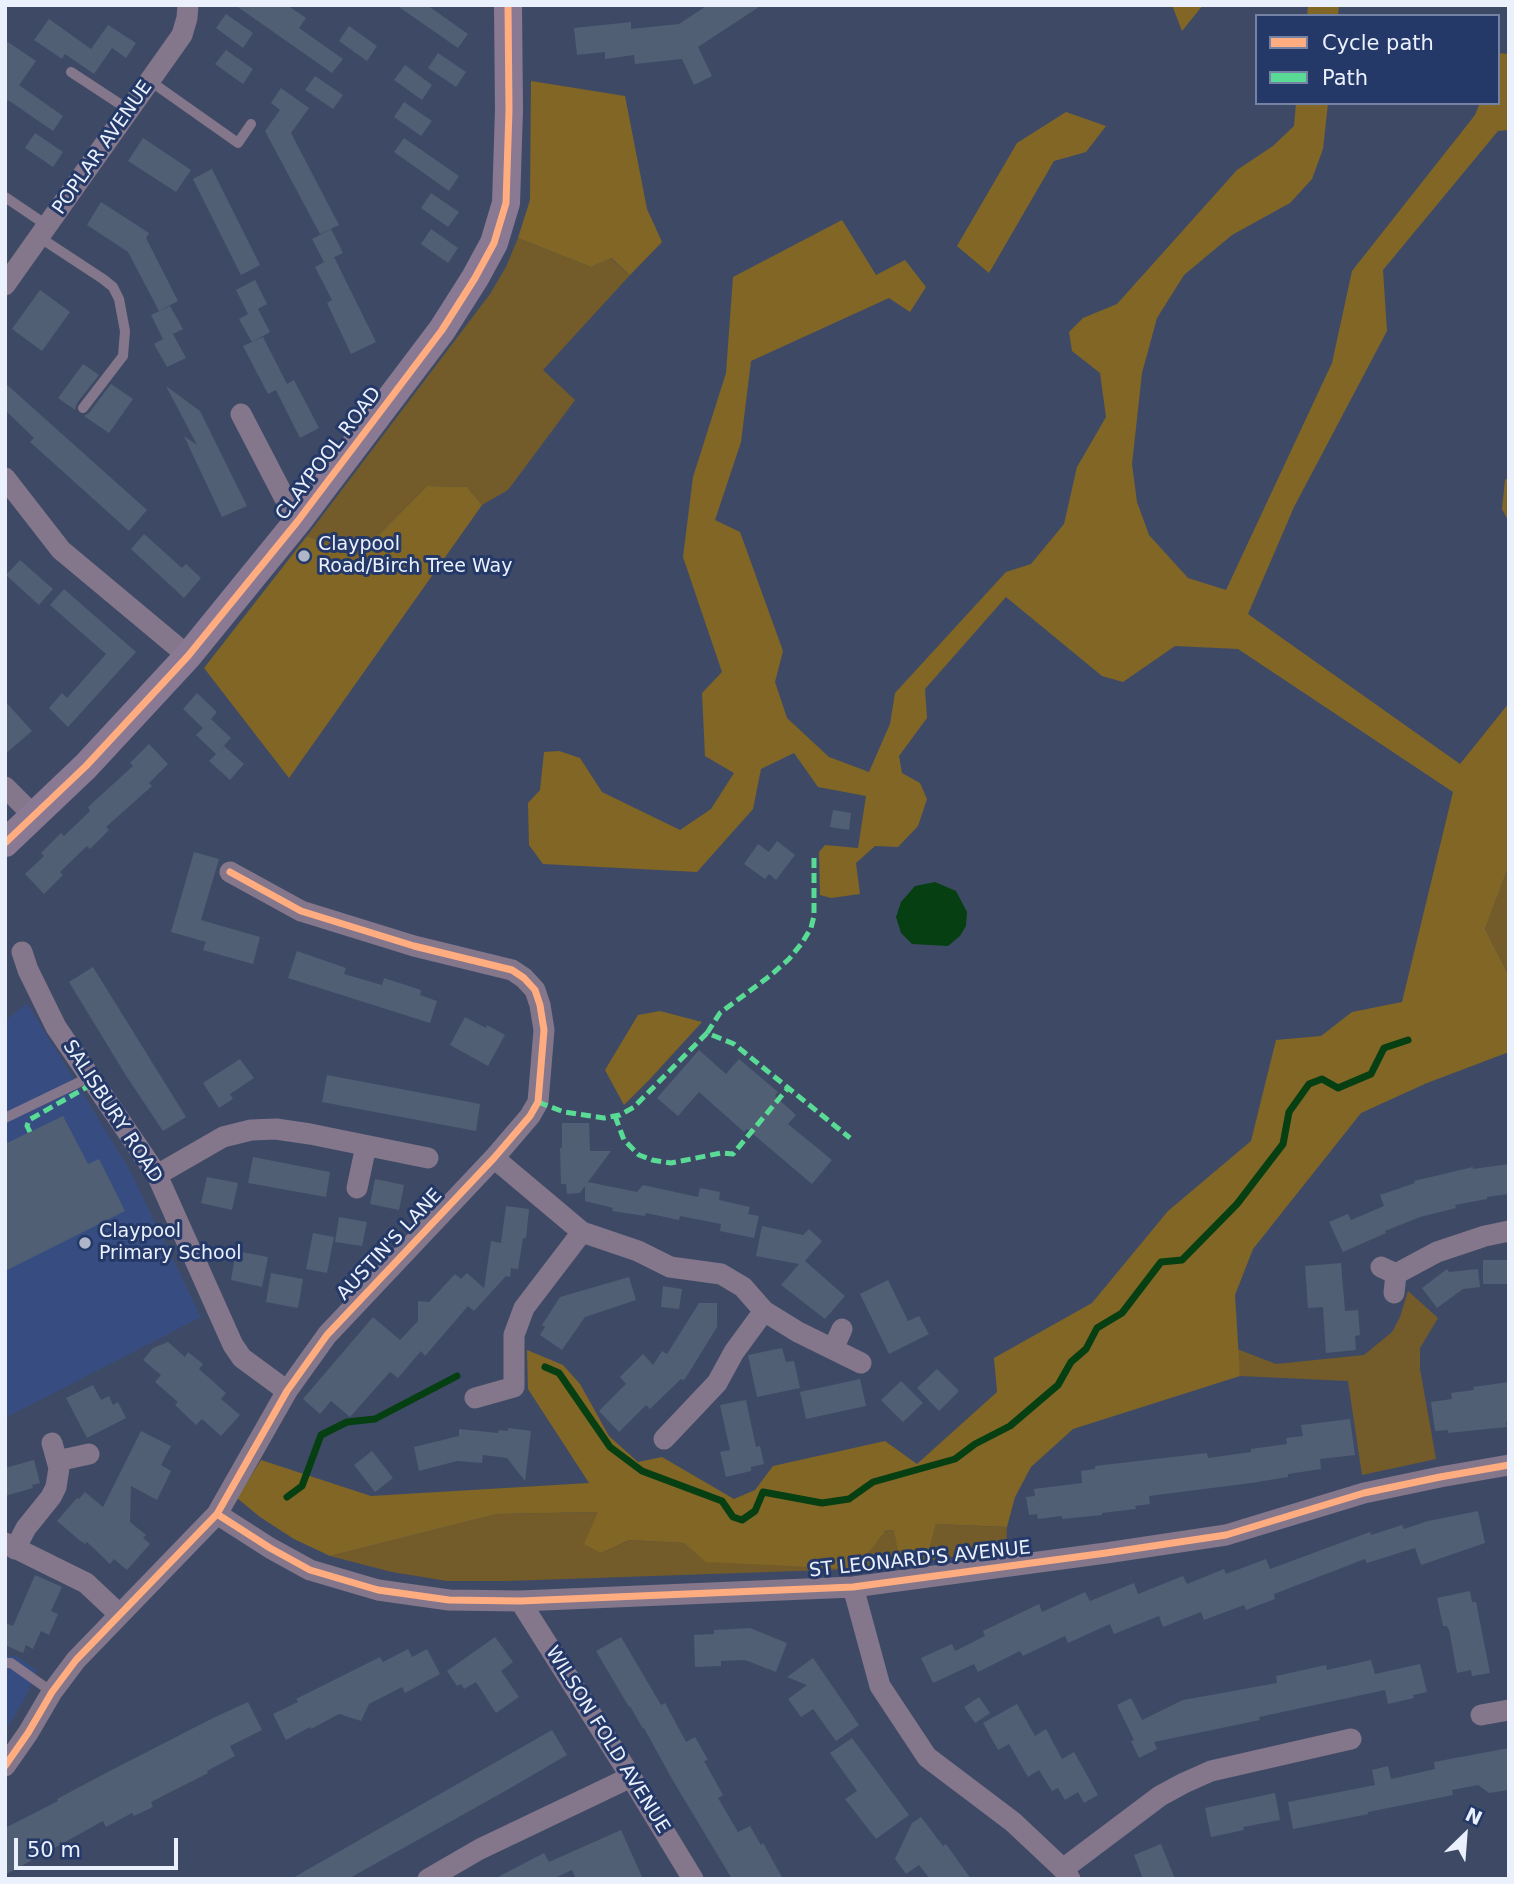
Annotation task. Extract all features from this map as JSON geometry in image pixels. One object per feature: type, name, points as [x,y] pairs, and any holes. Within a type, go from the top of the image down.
[{"type":"street","name":"POPLAR AVENUE","points":[[5,285],[182,35],[188,5]]},
{"type":"street","name":"CLAYPOOL ROAD","points":[[5,843],[86,766],[188,656],[298,522],[442,330],[475,278],[494,243],[506,203],[508,5]]},
{"type":"street","points":[[241,414],[298,522]]},
{"type":"street","points":[[5,478],[61,550],[188,656]]},
{"type":"street","points":[[5,787],[33,815]]},
{"type":"street","name":"AUSTIN'S LANE","points":[[5,1766],[52,1692],[76,1660],[217,1514],[287,1391],[327,1335],[494,1158],[530,1116],[538,1102],[544,1030],[540,1005],[535,990],[512,970],[414,946],[301,911],[230,872]]},
{"type":"street","name":"SALISBURY ROAD","points":[[32,961],[56,1027],[157,1175],[233,1345],[242,1358],[287,1391]]},
{"type":"street","points":[[157,1175],[223,1137],[251,1130],[276,1129],[310,1134],[428,1158]]},
{"type":"street","points":[[357,1188],[366,1146]]},
{"type":"street","points":[[494,1158],[582,1232],[638,1251],[670,1267],[720,1274],[743,1287],[764,1311],[798,1332],[861,1363]]},
{"type":"street","points":[[1390,1278],[1437,1252],[1509,1231]]},
{"type":"street","points":[[475,1398],[514,1387],[514,1335],[524,1308],[582,1232]]},
{"type":"street","points":[[664,1439],[717,1383],[734,1352],[764,1311]]},
{"type":"street","points":[[832,1349],[842,1329]]},
{"type":"street","points":[[89,1454],[54,1452],[59,1476],[56,1487],[51,1497],[10,1546],[86,1583],[119,1614]]},
{"type":"street","name":"ST LEONARD'S AVENUE","points":[[217,1514],[310,1570],[378,1590],[449,1600],[520,1601],[853,1587],[1093,1555],[1226,1535],[1364,1493],[1509,1465]]},
{"type":"street","points":[[853,1587],[880,1686],[928,1757],[1013,1822],[1067,1874],[1160,1796],[1184,1783],[1211,1771],[1351,1739]]},
{"type":"street","name":"WILSON FOLD AVENUE","points":[[520,1601],[693,1879]]},
{"type":"street","points":[[1481,1715],[1509,1710]]},
{"type":"street","points":[[428,1879],[480,1849],[631,1777]]},
{"type":"lane","points":[[71,72],[129,110]]},
{"type":"lane","points":[[149,81],[238,143],[251,124]]},
{"type":"lane","points":[[5,197],[43,232],[113,287],[119,299],[125,331],[122,356],[83,408]]},
{"type":"lane","points":[[5,1118],[90,1077]]},
{"type":"lane","points":[[8,1663],[52,1692]]},
{"type":"shaded area","points":[[1172,5],[1203,5],[1182,31]]},
{"type":"shaded area","points":[[1308,5],[1339,5],[1338,14],[1307,14]]},
{"type":"shaded area","points":[[1500,53],[1509,54],[1509,130],[1498,131],[1383,270],[1387,331],[1294,507],[1248,614],[1460,764],[1509,703],[1509,865],[1485,929],[1509,976],[1509,1052],[1427,1083],[1361,1113],[1253,1249],[1235,1295],[1240,1376],[1073,1429],[1031,1467],[1015,1497],[1007,1527],[936,1524],[929,1551],[898,1550],[894,1530],[885,1531],[856,1569],[706,1562],[684,1543],[629,1540],[601,1553],[584,1544],[598,1512],[497,1514],[330,1556],[294,1539],[237,1498],[261,1460],[371,1496],[589,1483],[528,1389],[527,1350],[563,1365],[580,1384],[609,1436],[638,1462],[662,1457],[734,1499],[755,1490],[773,1466],[885,1441],[917,1464],[997,1392],[994,1358],[1092,1303],[1168,1211],[1251,1141],[1276,1040],[1321,1036],[1352,1012],[1402,1002],[1453,792],[1238,649],[1175,646],[1123,682],[1102,676],[1006,597],[925,689],[927,718],[899,756],[902,773],[920,783],[927,799],[918,826],[898,847],[875,846],[856,863],[860,894],[831,898],[820,895],[819,852],[825,845],[858,848],[866,796],[818,787],[794,753],[761,769],[753,809],[697,872],[543,864],[529,845],[528,803],[540,790],[544,752],[559,751],[580,758],[602,792],[680,830],[711,809],[734,773],[705,756],[702,693],[722,672],[683,557],[693,477],[726,373],[733,277],[842,220],[876,275],[905,260],[926,287],[910,312],[889,298],[751,361],[741,442],[715,520],[740,532],[783,651],[775,682],[787,718],[829,757],[869,772],[890,724],[895,693],[1006,572],[1031,564],[1064,524],[1077,467],[1106,417],[1100,373],[1072,351],[1069,332],[1083,318],[1117,304],[1237,170],[1273,146],[1294,126],[1296,105],[1328,105],[1323,149],[1312,179],[1290,203],[1232,235],[1184,275],[1157,318],[1142,373],[1132,464],[1137,502],[1149,535],[1188,578],[1226,590],[1332,363],[1352,271],[1475,115],[1479,105],[1500,105]]},
{"type":"shaded area","points":[[531,81],[625,96],[647,209],[662,242],[630,275],[611,258],[591,267],[518,238],[530,200]]},
{"type":"shaded area","points":[[1066,112],[1106,126],[1086,152],[1054,161],[989,273],[957,246],[1017,143]]},
{"type":"shaded area","points":[[518,238],[591,267],[610,258],[630,275],[543,370],[575,400],[508,490],[482,505],[467,487],[427,486],[359,555],[307,536],[490,294],[506,267]]},
{"type":"shaded area","points":[[1509,477],[1509,522],[1502,509],[1505,480]]},
{"type":"shaded area","points":[[427,486],[467,487],[482,505],[289,778],[204,668],[307,536],[359,555]]},
{"type":"shaded area","points":[[1509,865],[1509,976],[1485,929]]},
{"type":"shaded area","points":[[935,882],[956,891],[967,912],[966,926],[960,936],[948,946],[912,944],[901,933],[896,917],[901,902],[915,886]]},
{"type":"shaded area","name":"Claypool Primary School","points":[[27,1003],[129,1169],[201,1317],[5,1418],[5,1021]]},
{"type":"shaded area","points":[[660,1011],[702,1022],[624,1105],[605,1070],[638,1015]]},
{"type":"shaded area","points":[[1408,1291],[1438,1318],[1420,1348],[1420,1369],[1436,1459],[1362,1475],[1348,1381],[1240,1376],[1237,1349],[1276,1364],[1364,1355],[1392,1332]]},
{"type":"shaded area","points":[[599,1512],[601,1553],[629,1540],[684,1543],[707,1562],[894,1530],[929,1551],[936,1524],[1007,1527],[1006,1548],[899,1566],[856,1569],[507,1581],[447,1581],[392,1572],[330,1556],[497,1514]]},
{"type":"shaded area","points":[[5,1655],[18,1657],[37,1671],[23,1702],[5,1730]]},
{"type":"building","points":[[235,5],[287,5],[306,18],[299,28],[343,59],[332,73]]},
{"type":"building","points":[[396,5],[427,5],[468,34],[458,48]]},
{"type":"building","points":[[708,5],[762,5],[698,47],[712,76],[694,85],[682,59],[635,64],[634,55],[605,59],[605,52],[577,55],[574,28],[631,22],[631,29],[679,24]]},
{"type":"building","points":[[226,14],[253,33],[243,48],[216,28]]},
{"type":"building","points":[[49,19],[91,49],[108,25],[136,43],[126,58],[112,48],[94,74],[65,54],[62,59],[34,40]]},
{"type":"building","points":[[349,26],[377,46],[367,61],[339,41]]},
{"type":"building","points":[[5,40],[36,61],[19,85],[63,116],[53,131],[8,100],[5,104]]},
{"type":"building","points":[[226,50],[253,69],[243,84],[215,64]]},
{"type":"building","points":[[438,53],[466,72],[456,87],[428,68]]},
{"type":"building","points":[[405,65],[432,85],[422,100],[394,80]]},
{"type":"building","points":[[315,76],[343,95],[333,109],[305,90]]},
{"type":"building","points":[[281,88],[309,108],[291,133],[339,225],[320,234],[265,131],[280,110],[271,103]]},
{"type":"building","points":[[404,102],[432,121],[421,136],[394,117]]},
{"type":"building","points":[[35,133],[63,152],[53,167],[25,148]]},
{"type":"building","points":[[143,138],[191,170],[176,192],[128,161]]},
{"type":"building","points":[[404,138],[459,176],[449,191],[394,152]]},
{"type":"building","points":[[212,169],[260,265],[241,275],[193,179]]},
{"type":"building","points":[[431,193],[459,212],[448,227],[421,208]]},
{"type":"building","points":[[101,202],[149,233],[146,238],[178,301],[159,311],[128,252],[87,225]]},
{"type":"building","points":[[331,229],[343,253],[324,262],[312,239]]},
{"type":"building","points":[[431,229],[458,248],[448,263],[421,244]]},
{"type":"building","points":[[334,257],[376,342],[351,354],[327,303],[332,300],[315,267]]},
{"type":"building","points":[[255,280],[267,304],[258,309],[270,332],[252,342],[239,319],[248,314],[236,290]]},
{"type":"building","points":[[40,290],[70,312],[42,351],[12,329]]},
{"type":"building","points":[[170,306],[183,329],[173,334],[186,358],[167,367],[154,344],[163,339],[151,315]]},
{"type":"building","points":[[263,337],[287,384],[294,380],[319,428],[300,438],[276,390],[268,394],[243,346]]},
{"type":"building","points":[[83,364],[99,375],[77,403],[75,410],[58,398]]},
{"type":"building","points":[[5,383],[147,510],[129,531],[30,442],[34,438],[5,410]]},
{"type":"building","points":[[111,384],[133,399],[109,433],[84,416]]},
{"type":"building","points":[[166,386],[200,411],[247,506],[222,517],[184,436],[197,445]]},
{"type":"building","points":[[144,534],[182,568],[186,564],[201,578],[184,598],[131,549]]},
{"type":"building","points":[[20,560],[53,589],[39,605],[6,575]]},
{"type":"building","points":[[64,589],[136,652],[68,727],[49,708],[62,693],[67,698],[106,654],[50,605]]},
{"type":"building","points":[[197,693],[217,712],[211,719],[231,738],[219,751],[224,746],[244,764],[230,780],[209,761],[216,754],[196,735],[203,728],[183,709]]},
{"type":"building","points":[[5,701],[32,731],[5,754]]},
{"type":"building","points":[[149,744],[168,764],[149,783],[152,786],[106,827],[109,830],[90,849],[87,846],[60,872],[63,875],[44,894],[25,874],[44,856],[41,853],[61,833],[64,836],[90,811],[88,807],[133,766],[130,763]]},
{"type":"building","points":[[833,810],[851,813],[849,830],[830,827]]},
{"type":"building","points":[[777,841],[795,855],[776,880],[769,874],[765,879],[744,864],[758,844],[769,852]]},
{"type":"building","points":[[194,852],[219,859],[201,920],[260,937],[253,964],[203,950],[206,942],[171,932]]},
{"type":"building","points":[[297,951],[346,968],[344,974],[382,985],[384,978],[421,990],[420,995],[437,1001],[430,1023],[288,978]]},
{"type":"building","points":[[93,967],[186,1117],[163,1131],[69,982]]},
{"type":"building","points":[[465,1017],[505,1035],[488,1066],[450,1045]]},
{"type":"building","points":[[699,1050],[726,1074],[739,1059],[778,1092],[775,1096],[796,1115],[788,1124],[832,1160],[812,1184],[747,1129],[744,1132],[699,1092],[678,1116],[657,1098]]},
{"type":"building","points":[[240,1059],[254,1078],[230,1094],[233,1099],[219,1108],[203,1083]]},
{"type":"building","points":[[327,1075],[480,1104],[476,1131],[322,1102]]},
{"type":"building","points":[[63,1116],[88,1164],[99,1159],[125,1211],[5,1271],[5,1144]]},
{"type":"building","points":[[562,1123],[589,1123],[590,1151],[611,1151],[588,1182],[637,1192],[643,1185],[698,1197],[700,1188],[720,1192],[719,1200],[750,1207],[748,1214],[759,1216],[754,1238],[720,1231],[721,1224],[680,1216],[679,1220],[646,1213],[645,1216],[612,1211],[613,1208],[585,1201],[585,1186],[580,1193],[567,1194],[566,1184],[561,1184]]},
{"type":"building","points":[[253,1157],[330,1172],[326,1197],[248,1183]]},
{"type":"building","points":[[1509,1164],[1509,1194],[1455,1205],[1456,1208],[1420,1217],[1343,1252],[1329,1222],[1348,1214],[1351,1220],[1384,1206],[1380,1195],[1415,1183],[1414,1181],[1473,1167]]},
{"type":"building","points":[[207,1177],[238,1183],[232,1210],[201,1203]]},
{"type":"building","points":[[375,1179],[404,1185],[399,1210],[370,1204]]},
{"type":"building","points":[[506,1206],[529,1209],[526,1238],[523,1238],[518,1269],[511,1268],[510,1277],[506,1276],[474,1311],[468,1306],[425,1356],[421,1351],[398,1378],[390,1372],[350,1417],[331,1401],[320,1414],[303,1399],[373,1317],[400,1340],[418,1321],[418,1301],[429,1302],[455,1274],[461,1279],[467,1273],[484,1288],[491,1241],[501,1243]]},
{"type":"building","points":[[339,1217],[367,1222],[362,1246],[335,1242]]},
{"type":"building","points":[[762,1226],[803,1235],[809,1229],[822,1241],[805,1261],[845,1296],[825,1319],[781,1285],[799,1264],[756,1256]]},
{"type":"building","points":[[313,1233],[334,1237],[327,1273],[306,1269]]},
{"type":"building","points":[[236,1251],[268,1257],[262,1287],[231,1280]]},
{"type":"building","points":[[1483,1260],[1509,1260],[1509,1284],[1483,1284]]},
{"type":"building","points":[[1341,1263],[1345,1311],[1358,1310],[1360,1335],[1355,1336],[1356,1350],[1326,1353],[1323,1307],[1308,1308],[1305,1266]]},
{"type":"building","points":[[1447,1269],[1449,1272],[1478,1269],[1480,1287],[1463,1289],[1437,1308],[1422,1288]]},
{"type":"building","points":[[271,1273],[303,1279],[298,1308],[266,1302]]},
{"type":"building","points":[[629,1277],[636,1300],[585,1317],[562,1350],[540,1335],[545,1327],[542,1325],[560,1297]]},
{"type":"building","points":[[888,1280],[908,1321],[919,1316],[929,1334],[889,1354],[860,1294]]},
{"type":"building","points":[[663,1286],[682,1289],[679,1309],[661,1307]]},
{"type":"building","points":[[699,1303],[717,1303],[717,1327],[690,1371],[684,1380],[681,1379],[650,1409],[646,1405],[619,1432],[599,1411],[626,1384],[620,1377],[643,1354],[653,1365],[662,1351],[667,1354]]},
{"type":"building","points":[[168,1342],[185,1357],[188,1352],[203,1364],[199,1369],[226,1393],[221,1399],[240,1415],[221,1436],[202,1419],[196,1425],[175,1405],[178,1402],[155,1382],[161,1375],[143,1360],[153,1348]]},
{"type":"building","points":[[782,1348],[786,1362],[794,1361],[800,1388],[757,1397],[748,1355]]},
{"type":"building","points":[[937,1369],[959,1391],[939,1411],[917,1388]]},
{"type":"building","points":[[860,1379],[866,1406],[806,1419],[800,1392]]},
{"type":"building","points":[[901,1381],[923,1403],[903,1422],[881,1400]]},
{"type":"building","points":[[1509,1382],[1507,1427],[1448,1433],[1448,1430],[1435,1431],[1431,1402],[1452,1399],[1451,1393],[1474,1390],[1473,1387]]},
{"type":"building","points":[[93,1385],[101,1400],[109,1396],[113,1405],[118,1402],[126,1418],[87,1438],[66,1398]]},
{"type":"building","points":[[746,1400],[756,1447],[760,1446],[764,1464],[751,1467],[751,1471],[726,1477],[720,1452],[730,1450],[720,1405]]},
{"type":"building","points":[[1350,1419],[1355,1455],[1320,1459],[1321,1469],[1251,1483],[1149,1496],[1150,1504],[1102,1515],[1038,1519],[1037,1514],[1029,1515],[1026,1497],[1035,1496],[1034,1489],[1082,1483],[1081,1471],[1095,1469],[1095,1466],[1207,1453],[1208,1458],[1251,1452],[1251,1449],[1287,1444],[1286,1438],[1303,1436],[1301,1425]]},
{"type":"building","points":[[508,1428],[531,1431],[525,1481],[507,1458],[483,1455],[482,1463],[457,1461],[419,1471],[414,1447],[459,1436],[459,1429],[498,1433],[499,1430],[508,1431]]},
{"type":"building","points":[[141,1431],[171,1446],[161,1465],[171,1471],[157,1500],[131,1486],[130,1522],[146,1535],[143,1538],[150,1544],[127,1570],[114,1559],[110,1564],[87,1542],[85,1544],[57,1521],[85,1492],[103,1507]]},
{"type":"building","points":[[372,1451],[393,1478],[375,1492],[354,1465]]},
{"type":"building","points":[[34,1460],[40,1483],[32,1485],[33,1488],[5,1496],[5,1468]]},
{"type":"building","points":[[1478,1511],[1485,1543],[1421,1565],[1415,1548],[1367,1563],[1365,1559],[1274,1594],[1275,1599],[1246,1610],[1244,1605],[1204,1620],[1201,1612],[1163,1627],[1159,1616],[1114,1634],[1110,1624],[1068,1643],[1065,1636],[1023,1656],[1020,1651],[978,1672],[974,1664],[933,1683],[921,1658],[952,1644],[955,1651],[985,1636],[983,1631],[1039,1604],[1042,1612],[1085,1592],[1090,1601],[1134,1583],[1138,1594],[1183,1576],[1187,1584],[1224,1569],[1226,1574],[1266,1559],[1270,1569],[1370,1532],[1371,1535],[1402,1525],[1404,1529],[1428,1521]]},
{"type":"building","points":[[35,1575],[62,1587],[51,1611],[58,1614],[49,1635],[41,1631],[33,1649],[26,1645],[23,1653],[5,1645],[5,1623],[13,1626]]},
{"type":"building","points":[[1470,1591],[1472,1602],[1476,1602],[1490,1673],[1472,1676],[1471,1670],[1457,1673],[1449,1629],[1443,1626],[1437,1598]]},
{"type":"building","points":[[750,1628],[787,1643],[776,1672],[745,1660],[721,1661],[721,1666],[695,1667],[694,1635],[714,1634],[714,1630]]},
{"type":"building","points":[[495,1637],[513,1662],[501,1671],[519,1697],[496,1713],[476,1682],[464,1689],[461,1684],[457,1686],[447,1671]]},
{"type":"building","points":[[621,1637],[661,1705],[665,1703],[686,1742],[695,1737],[708,1760],[704,1761],[723,1795],[718,1798],[738,1832],[750,1826],[783,1879],[732,1879],[596,1651]]},
{"type":"building","points":[[408,1649],[412,1657],[427,1649],[440,1674],[405,1693],[402,1687],[369,1704],[361,1721],[339,1714],[286,1740],[273,1714],[298,1702],[296,1699],[380,1657],[383,1662]]},
{"type":"building","points":[[813,1658],[859,1725],[836,1741],[813,1709],[801,1717],[788,1699],[807,1685],[787,1677]]},
{"type":"building","points":[[1371,1660],[1375,1674],[1420,1664],[1427,1692],[1388,1704],[1385,1690],[1259,1717],[1260,1720],[1154,1742],[1157,1749],[1139,1758],[1131,1741],[1134,1740],[1117,1705],[1131,1698],[1142,1720],[1183,1700],[1277,1683],[1276,1676],[1326,1665],[1327,1670]]},
{"type":"building","points":[[979,1697],[990,1713],[975,1723],[964,1707]]},
{"type":"building","points":[[248,1702],[262,1730],[230,1746],[235,1756],[151,1802],[153,1807],[134,1816],[132,1813],[106,1827],[103,1821],[5,1875],[5,1828],[104,1774]]},
{"type":"building","points":[[1017,1704],[1035,1736],[1046,1729],[1062,1759],[1074,1752],[1098,1795],[1084,1803],[1078,1792],[1065,1800],[1058,1788],[1052,1791],[1039,1770],[1028,1777],[1009,1744],[998,1750],[983,1723]]},
{"type":"building","points":[[552,1730],[567,1755],[507,1790],[348,1879],[291,1879]]},
{"type":"building","points":[[852,1738],[909,1815],[876,1839],[845,1799],[857,1791],[830,1753]]},
{"type":"building","points":[[1509,1748],[1509,1790],[1489,1793],[1478,1785],[1452,1790],[1453,1795],[1293,1829],[1288,1802],[1375,1785],[1372,1770],[1388,1766],[1391,1779],[1435,1769],[1434,1762]]},
{"type":"building","points":[[1275,1793],[1280,1820],[1211,1837],[1205,1808]]},
{"type":"building","points":[[921,1817],[943,1846],[946,1844],[971,1879],[930,1879],[919,1865],[906,1874],[895,1859],[912,1823]]},
{"type":"building","points":[[621,1830],[643,1879],[576,1879],[572,1870],[557,1877],[558,1879],[494,1879],[544,1853],[549,1862]]},
{"type":"building","points":[[1161,1844],[1175,1879],[1143,1879],[1134,1855]]},
{"type":"waterway","points":[[545,1367],[559,1373],[610,1447],[642,1471],[722,1501],[733,1517],[742,1520],[755,1511],[763,1492],[822,1503],[849,1499],[873,1482],[955,1459],[975,1444],[1010,1426],[1058,1385],[1071,1362],[1086,1349],[1097,1328],[1122,1313],[1161,1262],[1182,1260],[1237,1204],[1283,1144],[1289,1112],[1309,1084],[1322,1079],[1338,1088],[1371,1074],[1384,1048],[1408,1040]]},
{"type":"waterway","points":[[287,1497],[302,1486],[321,1435],[347,1422],[375,1419],[457,1376]]},
{"type":"marked path","points":[[707,1033],[720,1013],[771,975],[802,943],[811,928],[814,916],[814,857]]},
{"type":"marked path","points":[[538,1102],[564,1112],[604,1118],[620,1115],[634,1107],[707,1033],[734,1044],[850,1138]]},
{"type":"marked path","points":[[30,1132],[27,1126],[29,1120],[94,1083]]},
{"type":"marked path","points":[[615,1116],[624,1140],[639,1155],[652,1160],[671,1163],[721,1153],[733,1154],[788,1088]]},
{"type":"cycle path","points":[[5,843],[86,766],[188,656],[297,522],[442,330],[475,278],[494,243],[506,203],[508,5]]},
{"type":"cycle path","points":[[5,1766],[52,1692],[76,1660],[217,1514],[287,1391],[327,1335],[494,1158],[530,1116],[538,1102],[544,1030],[535,990],[524,978],[512,970],[414,946],[301,911],[230,872]]},
{"type":"cycle path","points":[[217,1514],[310,1570],[378,1590],[449,1600],[520,1601],[853,1587],[1106,1553],[1226,1535],[1364,1493],[1509,1465]]},
{"type":"place","name":"Claypool Road/Birch Tree Way","points":[[304,556]]},
{"type":"place","name":"Claypool Primary School","points":[[85,1243]]}]
